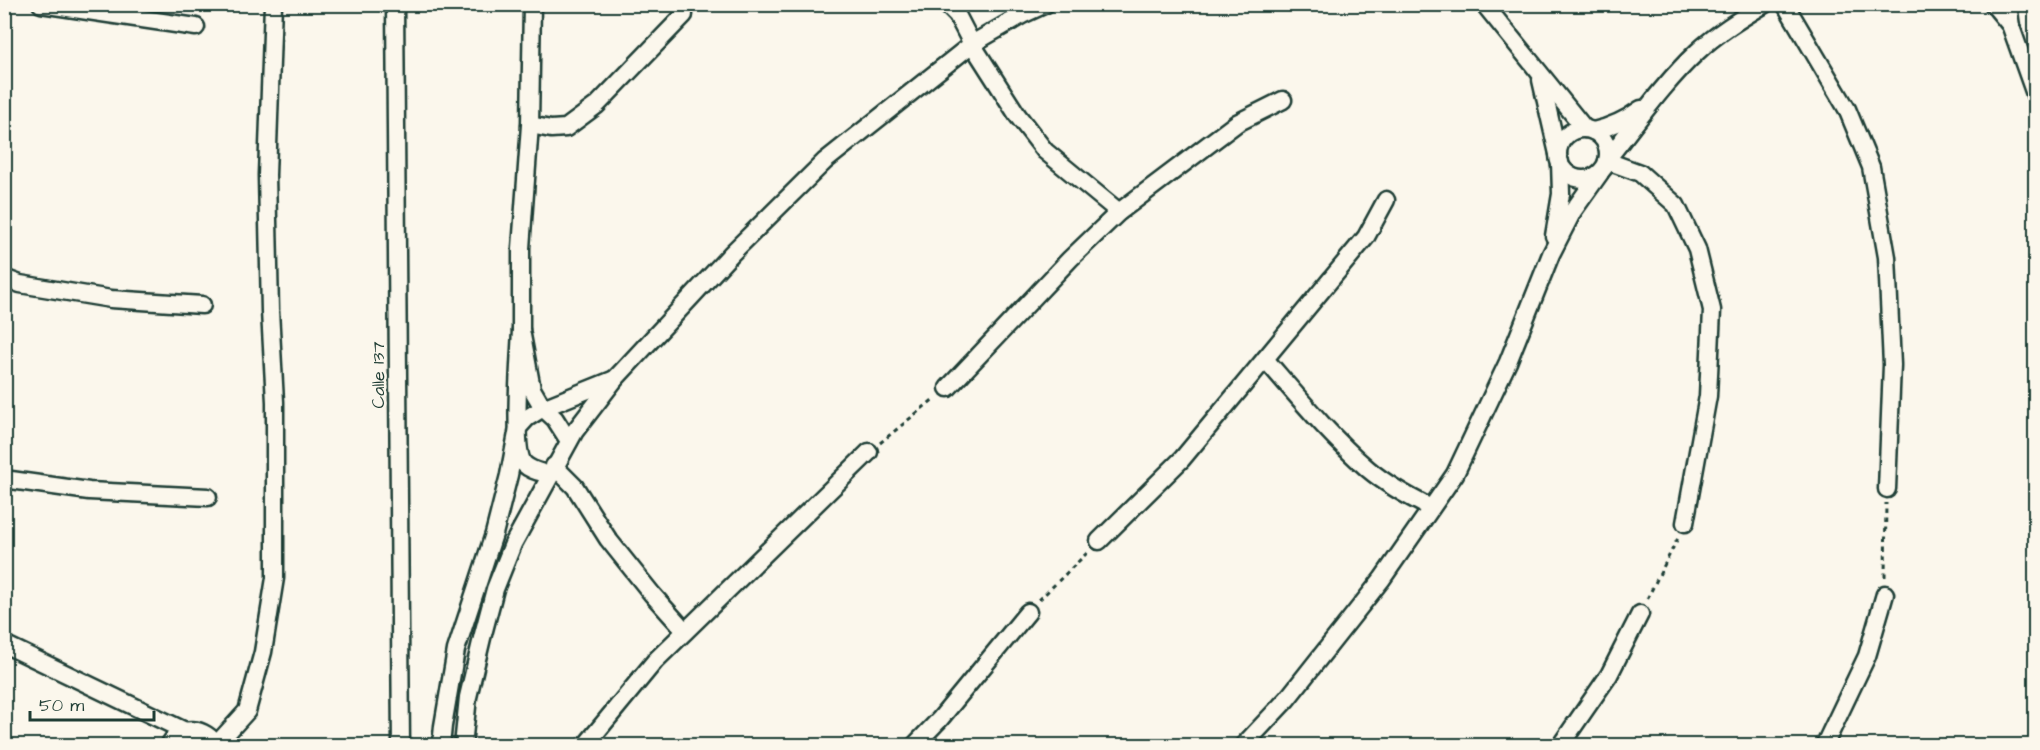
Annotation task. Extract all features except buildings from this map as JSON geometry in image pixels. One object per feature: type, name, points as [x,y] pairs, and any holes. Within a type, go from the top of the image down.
[{"type":"street","points":[[41,4],[196,27]]},
{"type":"street","points":[[169,746],[177,735],[194,730],[204,732],[217,745],[247,711],[263,652],[275,578],[275,402],[267,175],[273,4]]},
{"type":"street","name":"Calle 137","points":[[395,4],[401,746]]},
{"type":"street","points":[[532,4],[530,125],[521,248],[518,428],[520,458],[532,470],[552,470],[574,487],[608,539],[685,631]]},
{"type":"street","points":[[946,4],[957,15],[972,44],[1018,116],[1045,151],[1119,212]]},
{"type":"street","points":[[462,746],[468,697],[495,589],[513,544],[569,441],[615,379],[732,253],[825,161],[972,44],[1046,4]]},
{"type":"street","points":[[1484,4],[1539,73],[1589,130],[1600,135],[1605,142],[1605,164]]},
{"type":"street","points":[[1243,746],[1287,699],[1382,579],[1455,474],[1508,362],[1551,255],[1573,211],[1605,164],[1654,99],[1697,51],[1725,29],[1765,4]]},
{"type":"street","points":[[1785,4],[1847,109],[1871,167],[1887,257],[1892,365],[1887,489]]},
{"type":"street","points":[[1994,4],[2011,27]]},
{"type":"street","points":[[2008,4],[2011,27],[2036,97]]},
{"type":"street","points":[[530,125],[551,129],[566,128],[603,99],[684,15]]},
{"type":"street","points":[[1539,73],[1563,169],[1577,178],[1585,179],[1605,164]]},
{"type":"street","points":[[1551,255],[1561,194],[1559,158],[1563,139],[1577,130],[1589,130],[1627,120],[1654,99]]},
{"type":"street","points":[[948,388],[1070,259],[1119,212],[1237,123],[1283,100]]},
{"type":"street","points":[[1605,164],[1640,173],[1676,205],[1697,249],[1712,310],[1708,396],[1685,524]]},
{"type":"street","points":[[1099,541],[1182,459],[1366,237],[1386,200]]},
{"type":"street","points":[[4,278],[20,284],[111,299],[202,305]]},
{"type":"street","points":[[520,330],[532,388],[543,408],[555,419],[569,441]]},
{"type":"street","points":[[1265,359],[1328,430],[1368,469],[1396,489],[1431,508]]},
{"type":"street","points":[[441,746],[456,650],[494,534],[518,428],[527,418],[543,408],[615,379]]},
{"type":"street","points":[[585,746],[656,661],[869,452]]},
{"type":"street","points":[[4,482],[12,480],[90,491],[208,497]]},
{"type":"street","points":[[1824,746],[1867,656],[1885,594]]},
{"type":"street","points":[[914,746],[940,719],[1028,612]]},
{"type":"street","points":[[1560,746],[1609,675],[1640,614]]},
{"type":"street","points":[[4,644],[185,731]]},
{"type":"path","points":[[869,452],[948,388]]},
{"type":"path","points":[[1885,594],[1887,489]]},
{"type":"path","points":[[1640,614],[1685,524]]},
{"type":"path","points":[[1028,612],[1099,541]]}]
